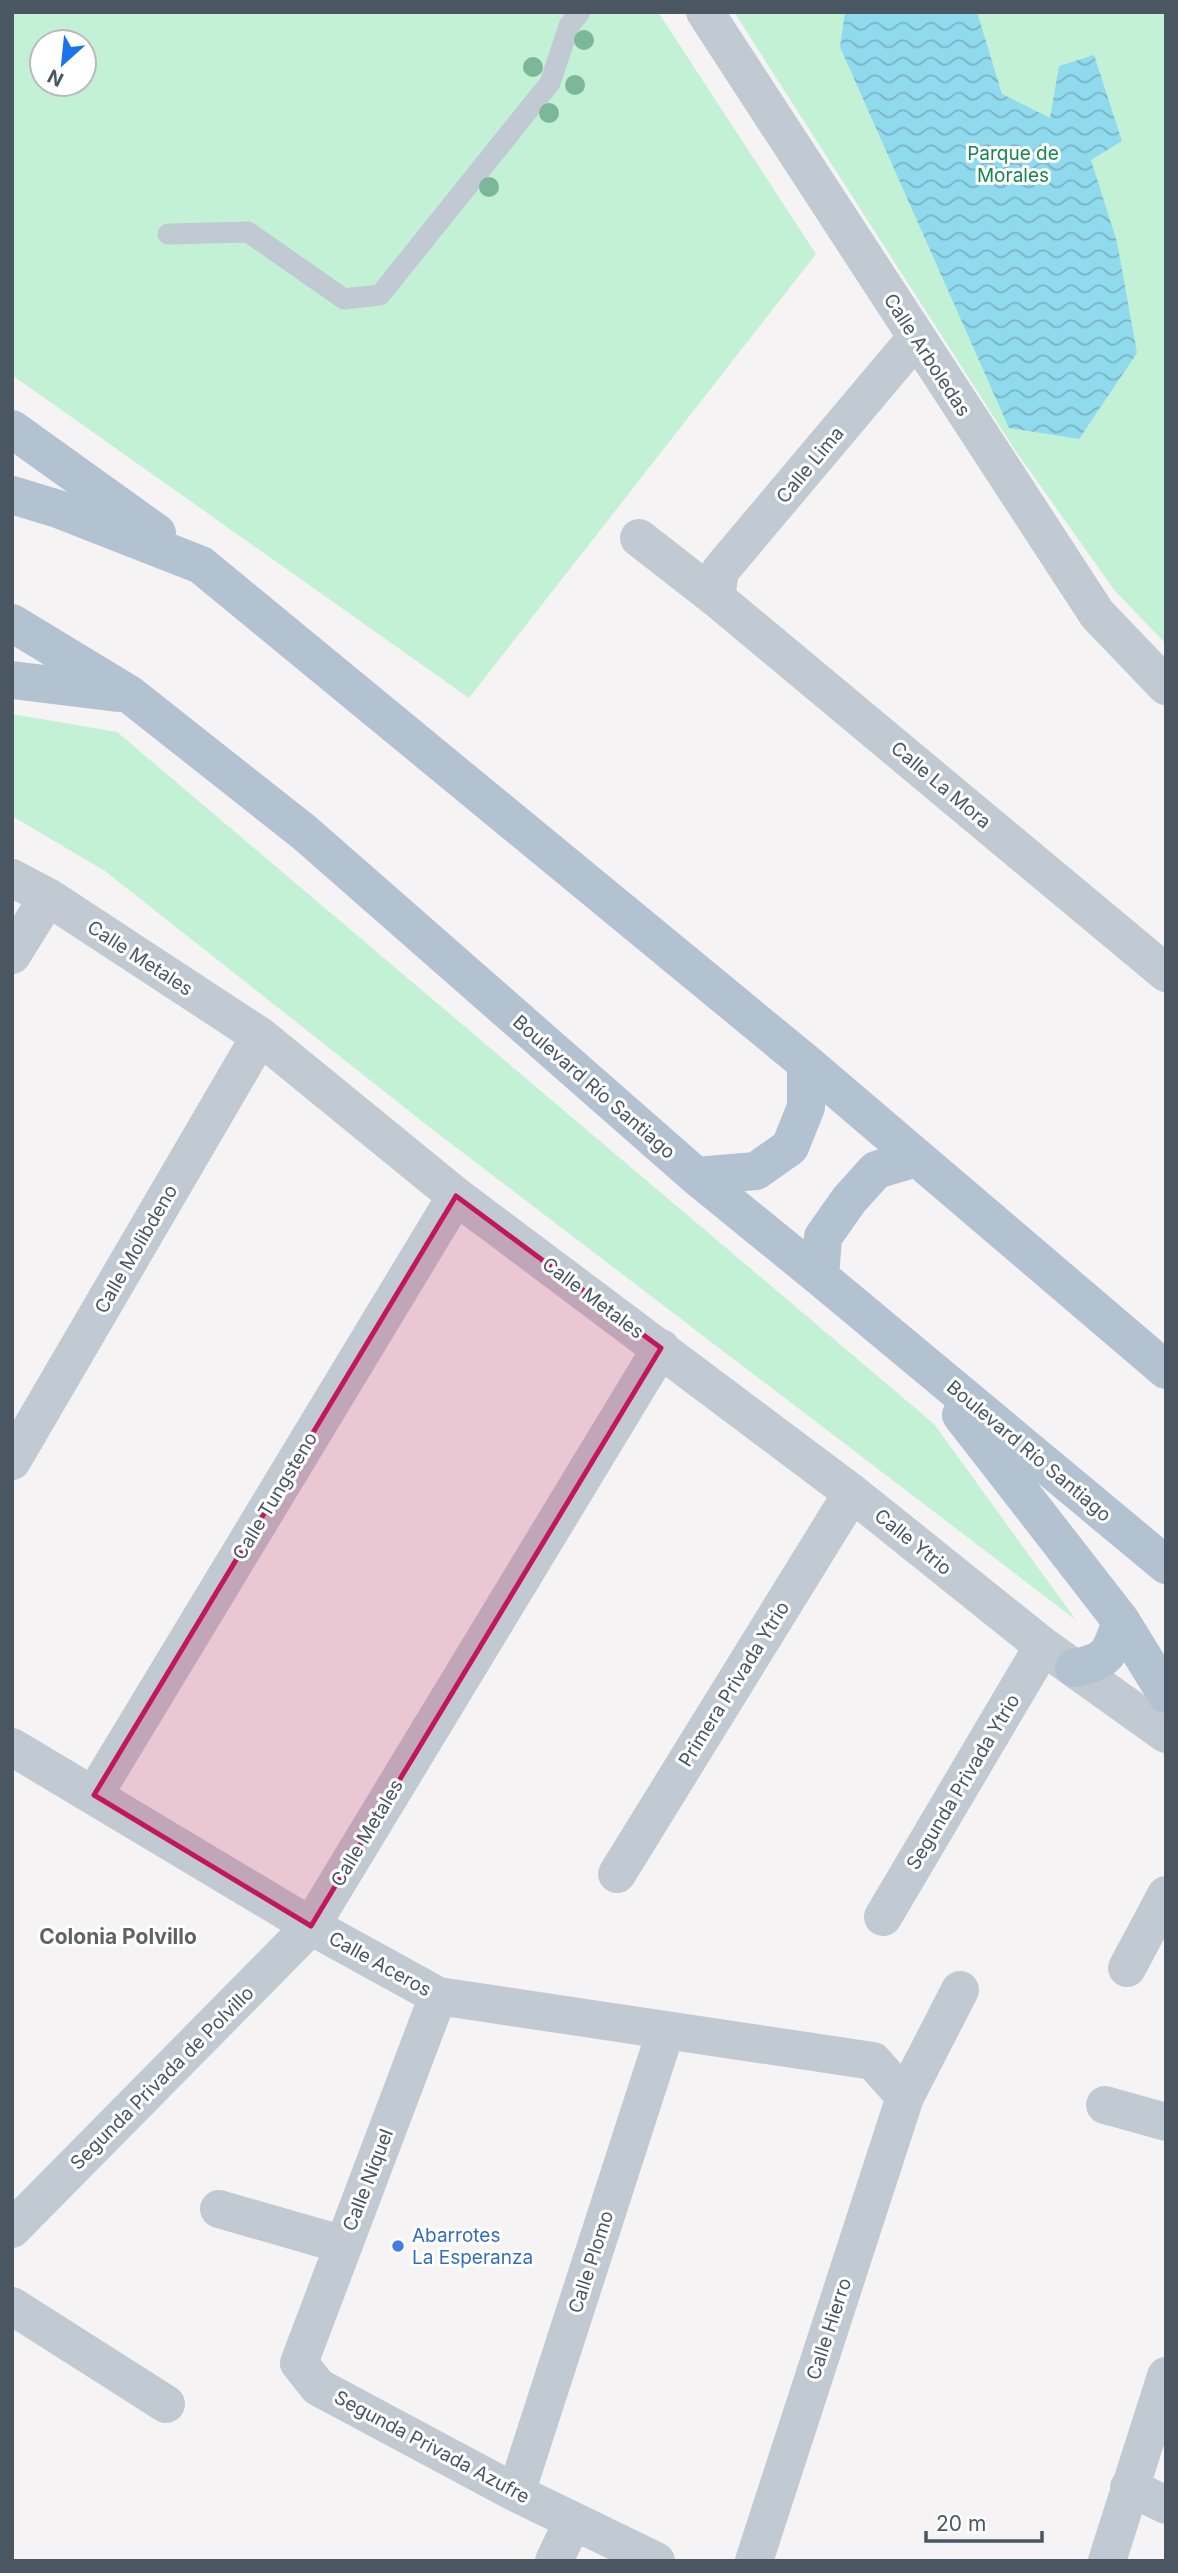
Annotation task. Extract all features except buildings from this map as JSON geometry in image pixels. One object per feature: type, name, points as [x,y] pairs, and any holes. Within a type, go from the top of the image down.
[{"type":"main road","points":[[12,429],[201,565],[806,1063],[1166,1370]]},
{"type":"main road","points":[[12,495],[58,509],[201,565]]},
{"type":"main road","name":"Boulevard Río Santiago","points":[[12,624],[129,694],[305,833],[696,1176],[1166,1565]]},
{"type":"main road","points":[[12,680],[129,694]]},
{"type":"main road","points":[[696,1176],[756,1171],[790,1147],[806,1107],[806,1063]]},
{"type":"main road","points":[[820,1277],[822,1237],[849,1200],[876,1170],[916,1158]]},
{"type":"main road","points":[[915,1355],[1121,1621],[1166,1693]]},
{"type":"main road","points":[[1074,1668],[1098,1663],[1113,1646],[1121,1621]]},
{"type":"street","name":"Calle Arboledas","points":[[705,12],[1097,614],[1166,686]]},
{"type":"street","name":"Calle Lima","points":[[716,597],[720,571],[916,338]]},
{"type":"street","name":"Calle La Mora","points":[[639,538],[716,597],[1166,973]]},
{"type":"street","name":"Calle Metales","points":[[12,877],[48,897],[260,1036],[456,1196],[661,1348],[311,1926]]},
{"type":"street","points":[[12,955],[48,897]]},
{"type":"street","name":"Calle Molibdeno","points":[[12,1461],[260,1036]]},
{"type":"street","name":"Calle Tungsteno","points":[[94,1796],[456,1196]]},
{"type":"street","name":"Calle Ytrio","points":[[661,1348],[852,1493],[1043,1646],[1166,1734]]},
{"type":"street","name":"Primera Privada Ytrio","points":[[617,1874],[852,1493]]},
{"type":"street","name":"Segunda Privada Ytrio","points":[[883,1917],[1043,1646]]},
{"type":"street","name":"Calle Aceros","points":[[12,1747],[311,1926],[438,1996],[873,2061],[905,2097]]},
{"type":"street","points":[[1127,1968],[1166,1895]]},
{"type":"street","name":"Segunda Privada de Polvillo","points":[[12,2230],[311,1926]]},
{"type":"street","name":"Calle Hierro","points":[[754,2561],[905,2097],[960,1990]]},
{"type":"street","name":"Calle Níquel","points":[[299,2363],[438,1996]]},
{"type":"street","name":"Calle Plomo","points":[[516,2493],[666,2030]]},
{"type":"street","points":[[1105,2105],[1166,2122]]},
{"type":"street","points":[[219,2209],[344,2245]]},
{"type":"street","points":[[12,2306],[166,2404]]},
{"type":"street","name":"Segunda Privada Azufre","points":[[299,2363],[318,2387],[516,2493],[656,2561]]},
{"type":"street","points":[[1107,2561],[1166,2376]]},
{"type":"street","points":[[1129,2487],[1166,2505]]},
{"type":"street","points":[[554,2561],[573,2521]]},
{"type":"lane","points":[[168,234],[248,232],[344,299],[380,295],[550,83],[569,26],[580,12]]},
{"type":"highlighted area","points":[[456,1196],[661,1348],[311,1926],[94,1795]]},
{"type":"green space","points":[[12,12],[658,12],[816,254],[469,698],[12,375]]},
{"type":"green space","name":"Parque de Morales","points":[[734,12],[1166,12],[1166,644],[1115,591],[1015,450]]},
{"type":"green space","points":[[12,714],[117,732],[934,1424],[1076,1620],[428,1126],[105,871],[12,816]]},
{"type":"water","points":[[845,12],[977,12],[1002,94],[1050,118],[1059,66],[1094,55],[1122,141],[1091,160],[1117,242],[1137,353],[1079,439],[1009,428],[840,47]]},
{"type":"place","name":"Abarrotes La Esperanza","points":[[398,2246]]},
{"type":"district","name":"Colonia Polvillo","points":[[118,1936]]}]
